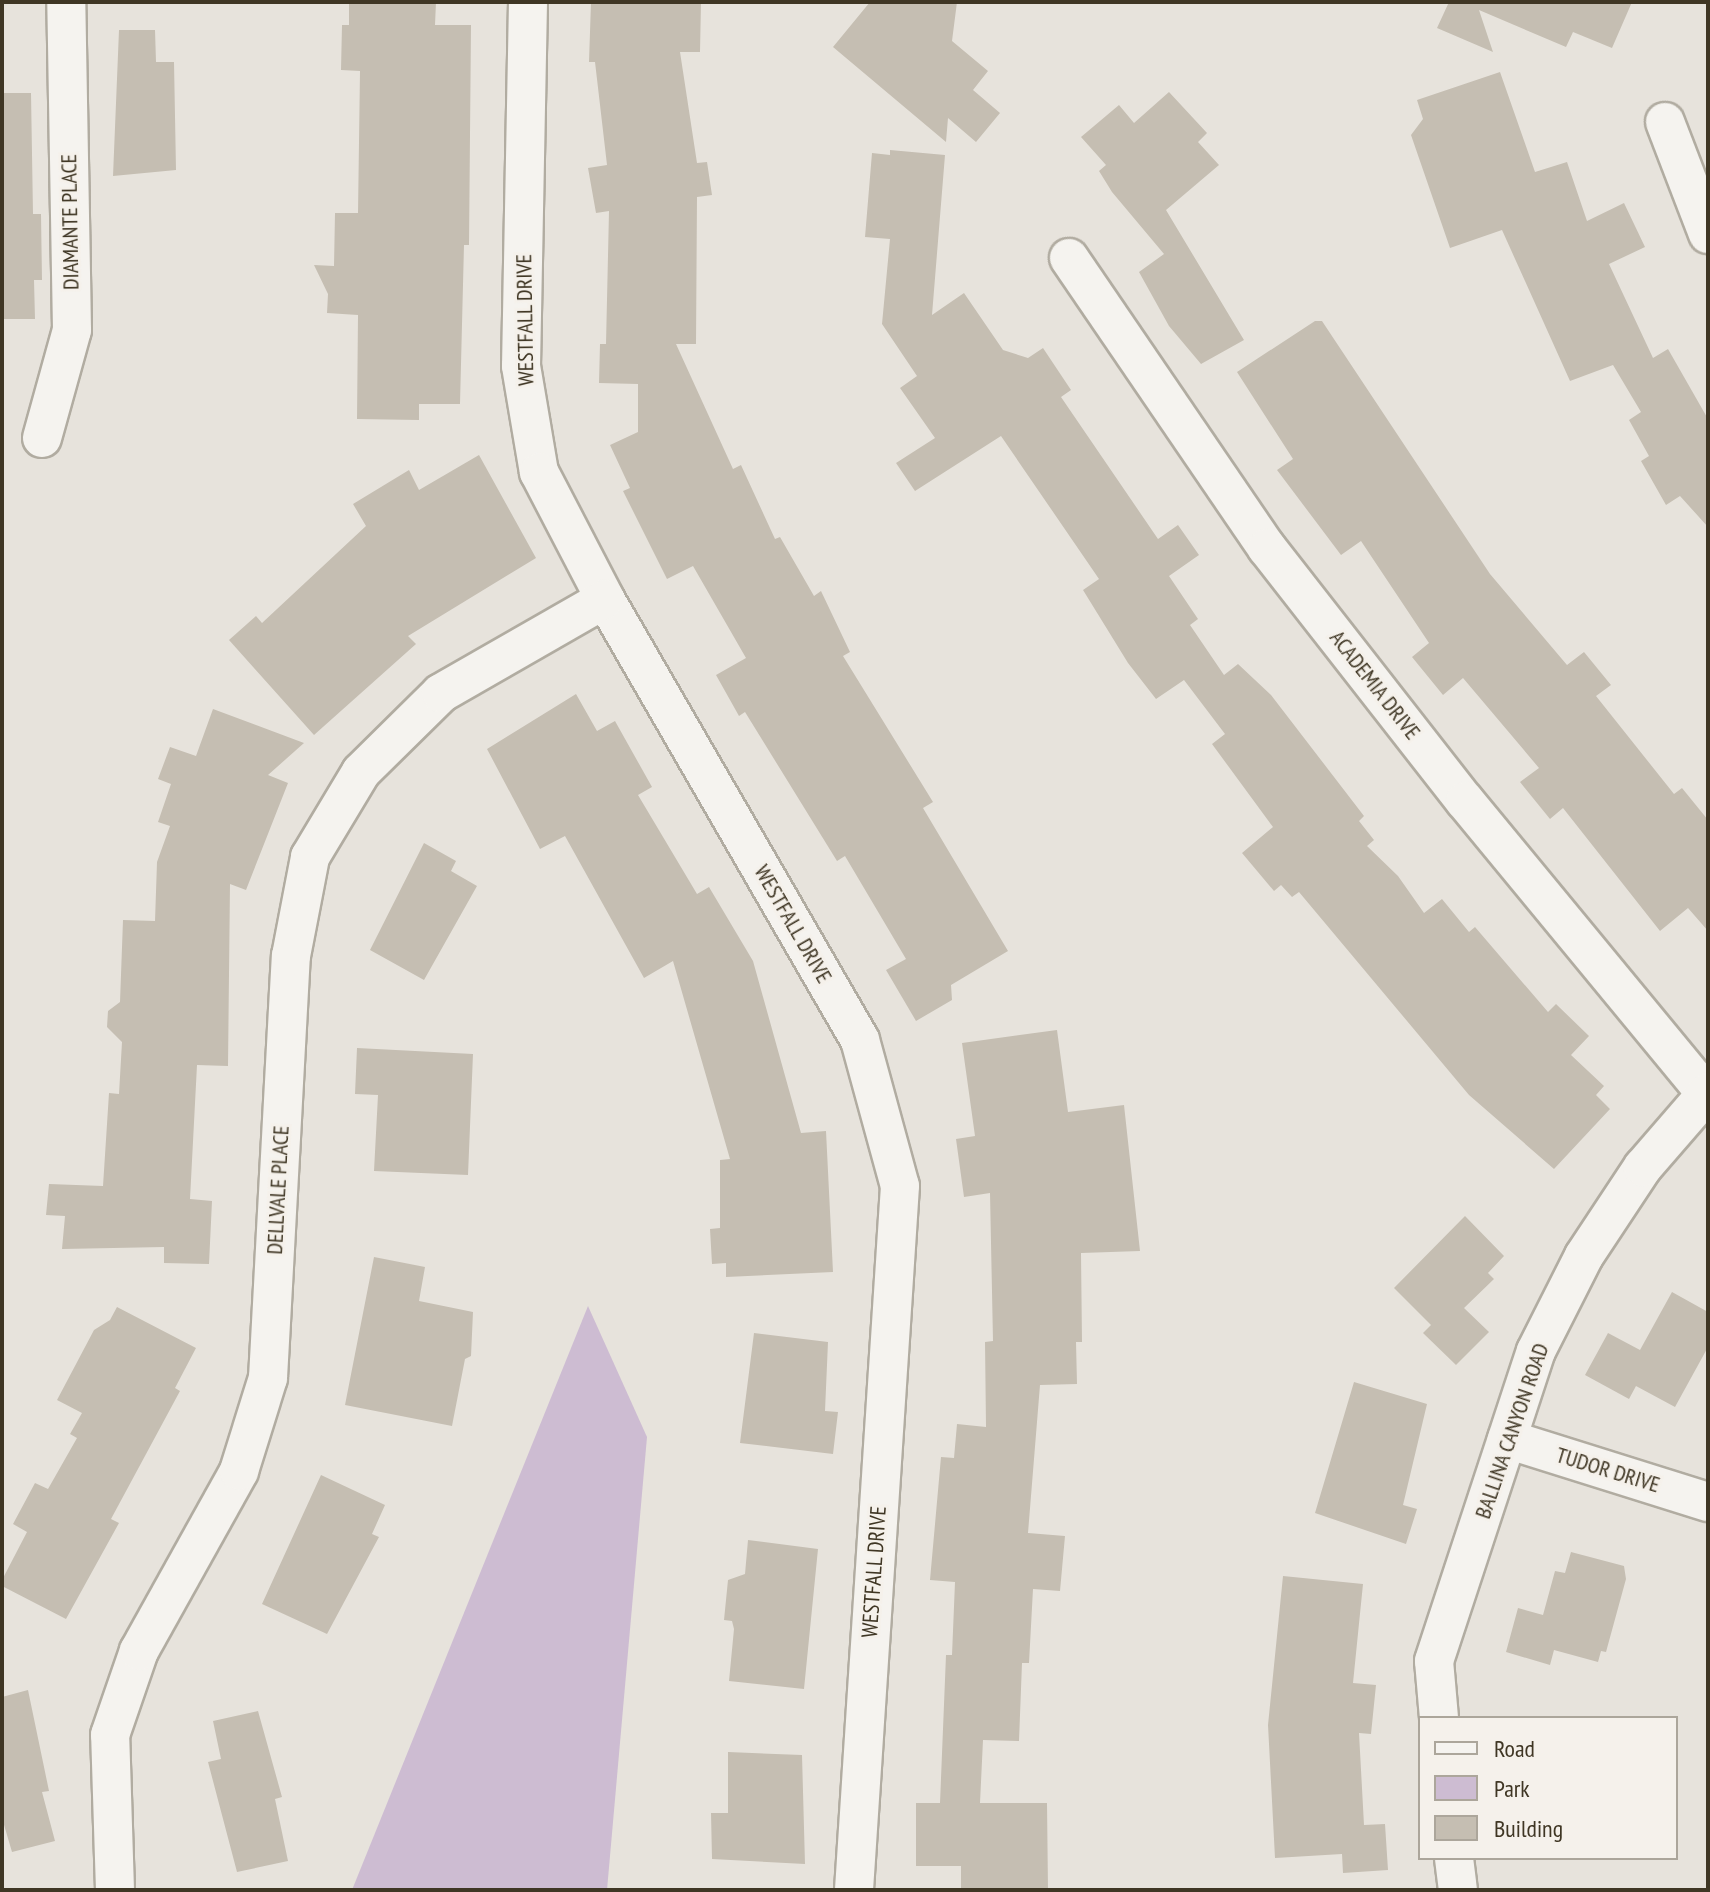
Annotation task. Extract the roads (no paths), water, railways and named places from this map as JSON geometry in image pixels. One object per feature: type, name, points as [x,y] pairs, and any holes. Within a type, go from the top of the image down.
[{"type":"street","name":"DIAMANTE PLACE","points":[[42,438],[72,330],[66,2]]},
{"type":"street","name":"WESTFALL DRIVE","points":[[528,2],[521,366],[539,472],[605,599],[860,1040],[900,1186],[854,1890]]},
{"type":"street","points":[[1665,122],[1708,234]]},
{"type":"street","name":"ACADEMIA DRIVE","points":[[1069,258],[1267,548],[1465,801],[1707,1092]]},
{"type":"street","name":"DELLVALE PLACE","points":[[115,1890],[110,1735],[139,1651],[239,1471],[268,1378],[291,956],[310,857],[361,772],[441,693],[605,599]]},
{"type":"street","name":"BALLINA CANYON ROAD","points":[[1439,1716],[1434,1661],[1536,1351],[1584,1256],[1643,1167],[1707,1092]]},
{"type":"street","name":"TUDOR DRIVE","points":[[1507,1439],[1708,1502]]},
{"type":"street","points":[[1454,1860],[1458,1890]]}]
